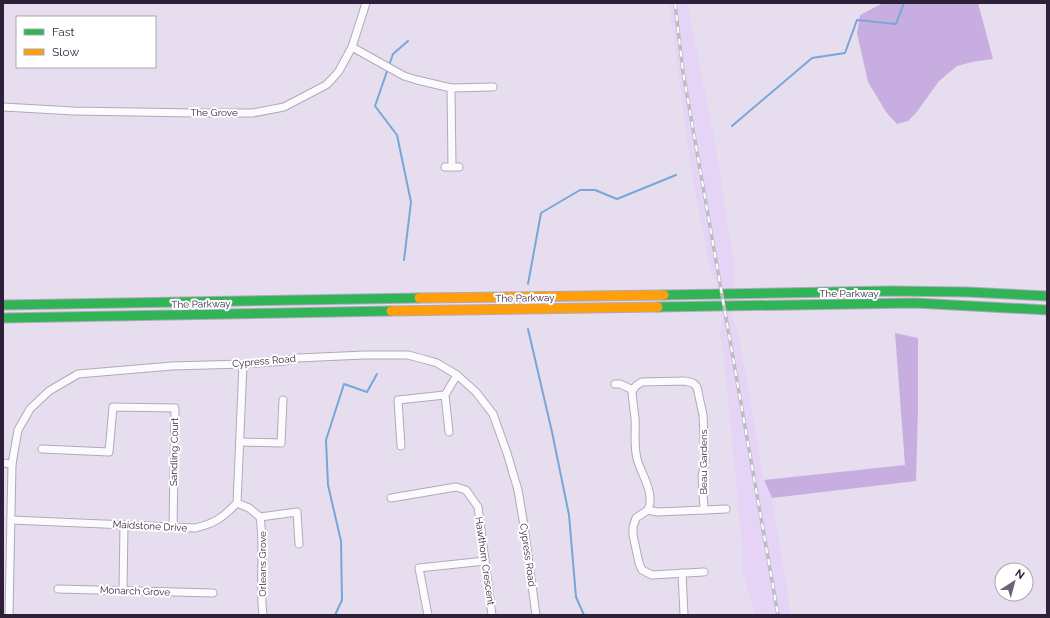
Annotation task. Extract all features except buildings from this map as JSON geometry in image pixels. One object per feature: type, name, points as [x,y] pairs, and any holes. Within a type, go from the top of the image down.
[{"type":"highway","name":"The Parkway","points":[[3,304],[890,291],[968,292],[1047,296]]},
{"type":"highway","name":"The Parkway","points":[[3,318],[915,303],[1047,310]]},
{"type":"highway","points":[[3,325],[40,317]]},
{"type":"street","name":"The Grove","points":[[3,107],[74,111],[253,112],[284,107],[326,85],[339,71],[352,47],[366,3]]},
{"type":"street","points":[[352,47],[391,69],[411,78],[451,88],[494,87]]},
{"type":"street","points":[[451,88],[452,167]]},
{"type":"street","name":"Cypress Road","points":[[9,615],[6,593],[11,520],[12,464],[18,430],[30,409],[49,391],[78,374],[172,366],[243,364],[324,357],[408,355],[437,363],[457,375],[476,392],[493,414],[518,490],[536,615]]},
{"type":"street","points":[[237,503],[243,364]]},
{"type":"street","points":[[449,432],[446,395],[457,375]]},
{"type":"street","name":"Beau Gardens","points":[[633,390],[642,382],[685,381],[693,383],[697,387],[703,415],[705,462],[702,473],[704,510]]},
{"type":"street","points":[[615,384],[620,384],[633,390],[635,452],[649,492],[650,502],[648,510],[636,518],[633,527],[633,535],[641,567],[652,575],[704,572]]},
{"type":"street","points":[[401,446],[398,400],[446,395]]},
{"type":"street","points":[[240,442],[281,443],[283,400]]},
{"type":"street","name":"Sandling Court","points":[[42,449],[109,452],[113,407],[175,408],[173,528]]},
{"type":"street","points":[[3,463],[12,464]]},
{"type":"street","name":"Hawthorn Crescent","points":[[391,498],[456,487],[466,490],[478,507],[492,615]]},
{"type":"street","name":"Orleans Grove","points":[[237,503],[249,508],[260,517],[262,532],[261,597],[263,615]]},
{"type":"street","name":"Maidstone Drive","points":[[11,520],[194,528],[207,525],[222,518],[237,503]]},
{"type":"street","points":[[648,510],[657,512],[726,509]]},
{"type":"street","points":[[260,517],[297,512],[299,544]]},
{"type":"street","points":[[123,590],[124,525]]},
{"type":"street","points":[[428,615],[419,568],[485,561]]},
{"type":"street","points":[[682,573],[684,615]]},
{"type":"street","name":"Monarch Grove","points":[[58,588],[213,593]]},
{"type":"shaded area","points":[[669,3],[687,3],[715,143],[735,269],[732,318],[739,335],[764,480],[772,498],[791,615],[755,615],[743,574],[742,545],[724,358],[720,336],[723,318],[716,282],[710,269],[691,170]]},
{"type":"shaded area","points":[[883,3],[978,3],[993,59],[957,66],[939,81],[916,113],[908,121],[897,124],[886,112],[868,82],[857,33],[860,15]]},
{"type":"shaded area","points":[[895,333],[918,338],[916,481],[772,498],[764,480],[905,465]]},
{"type":"waterway","points":[[732,126],[812,58],[845,53],[857,20],[896,24],[904,3]]},
{"type":"waterway","points":[[404,260],[411,202],[397,135],[375,106],[393,54],[408,41]]},
{"type":"waterway","points":[[528,284],[541,213],[580,190],[595,190],[617,199],[676,175]]},
{"type":"waterway","points":[[528,329],[552,432],[569,515],[576,597],[584,615]]},
{"type":"waterway","points":[[335,615],[342,600],[341,541],[328,485],[326,440],[344,384],[367,392],[377,374]]},
{"type":"railway","points":[[675,3],[683,72],[778,615]]},
{"type":"traffic: fast","points":[[664,295],[890,291],[967,292],[1047,296]]},
{"type":"traffic: fast","points":[[3,305],[419,298]]},
{"type":"traffic: fast","points":[[658,307],[915,303],[1047,310]]},
{"type":"traffic: fast","points":[[3,318],[391,311]]},
{"type":"traffic: slow","points":[[419,298],[664,295]]},
{"type":"traffic: slow","points":[[391,311],[658,307]]}]
